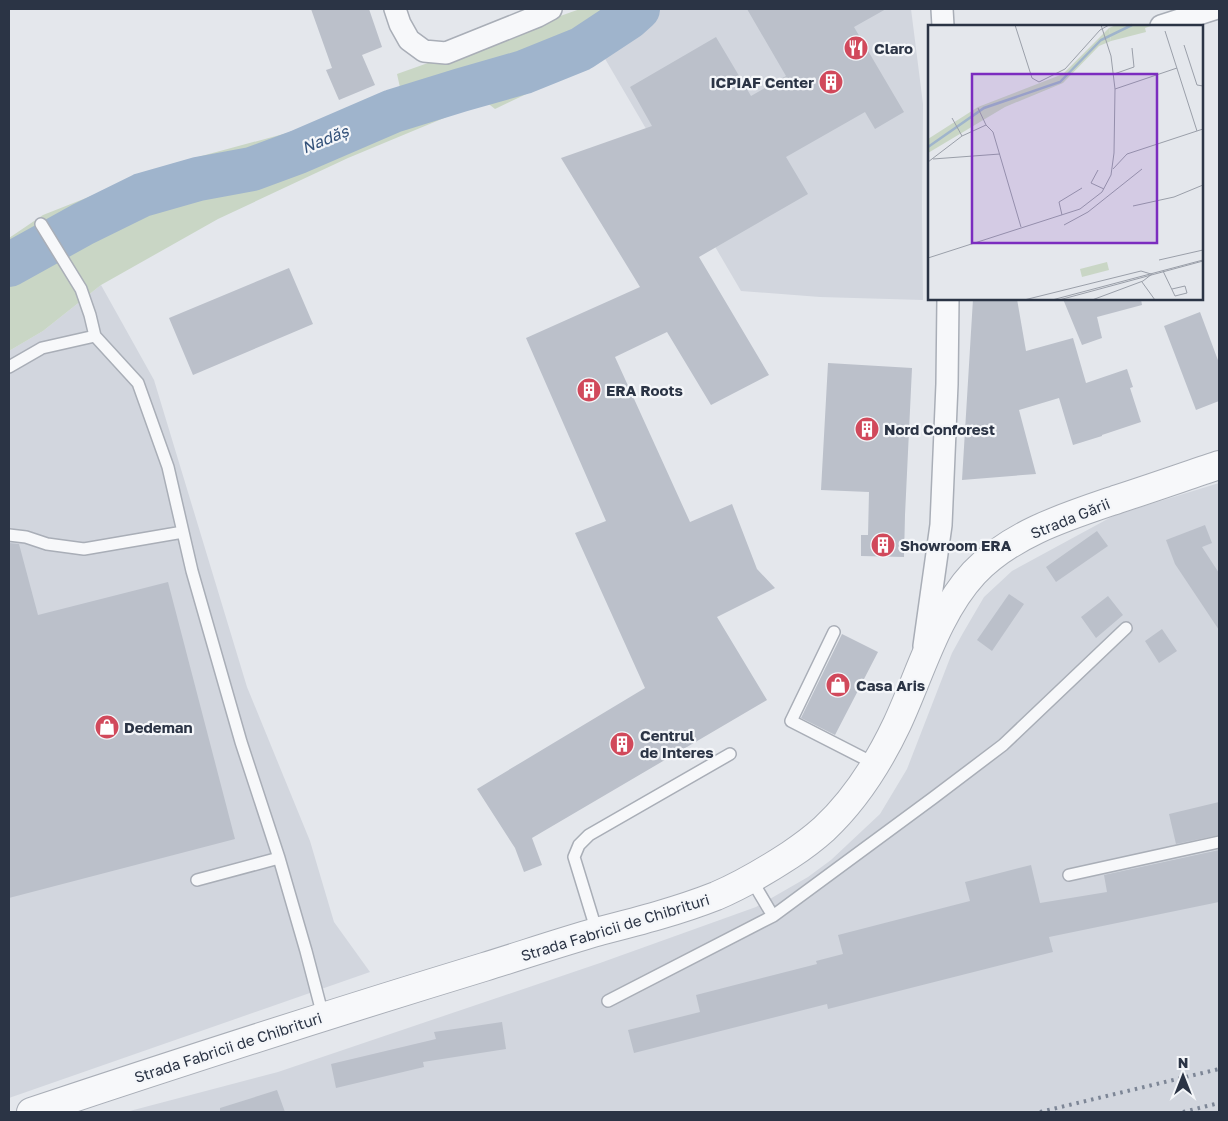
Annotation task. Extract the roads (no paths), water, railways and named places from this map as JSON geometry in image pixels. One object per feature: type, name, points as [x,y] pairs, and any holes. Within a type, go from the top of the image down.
[{"type":"street","points":[[398,16],[409,40],[424,51],[446,52],[538,16],[551,9]]},
{"type":"street","points":[[942,9],[943,25]]},
{"type":"street","points":[[1164,25],[1214,9]]},
{"type":"street","name":"Strada Fabricii de Chibrituri","points":[[31,1112],[323,1016],[597,932],[664,914],[715,896],[751,879],[791,854],[822,831],[863,784],[875,764],[896,724],[920,666],[941,525],[947,384],[948,300]]},
{"type":"street","name":"Strada Gării","points":[[920,666],[948,609],[963,587],[998,552],[1032,532],[1076,513],[1219,465]]},
{"type":"lane","points":[[41,224],[81,289],[95,336],[138,383],[168,467],[192,572],[240,742],[279,858],[323,1016]]},
{"type":"lane","points":[[9,367],[42,348],[95,336]]},
{"type":"lane","points":[[9,535],[26,536],[47,544],[84,549],[183,532]]},
{"type":"lane","points":[[608,1002],[773,916],[1003,745],[1126,628]]},
{"type":"lane","points":[[834,632],[791,721],[875,764]]},
{"type":"lane","points":[[597,932],[574,857],[579,845],[590,835],[730,754]]},
{"type":"lane","points":[[1069,875],[1219,842]]},
{"type":"lane","points":[[197,880],[279,858]]},
{"type":"lane","points":[[751,879],[773,916]]},
{"type":"waterway","name":"Nadăș","points":[[9,265],[83,224],[142,195],[198,179],[252,169],[298,152],[393,111],[524,72],[581,49],[628,18],[638,9]]},
{"type":"railway","points":[[1040,1112],[1219,1069]]},
{"type":"railway","points":[[1183,1112],[1219,1103]]},
{"type":"place","name":"Claro","points":[[856,48]]},
{"type":"place","name":"ICPIAF Center","points":[[831,82]]},
{"type":"place","name":"ERA Roots","points":[[589,390]]},
{"type":"place","name":"Nord Conforest","points":[[867,429]]},
{"type":"place","name":"Showroom ERA","points":[[883,545]]},
{"type":"place","name":"Casa Aris","points":[[838,685]]},
{"type":"place","name":"Dedeman","points":[[107,727]]},
{"type":"place","name":"Centrul de Interes","points":[[622,744]]}]
